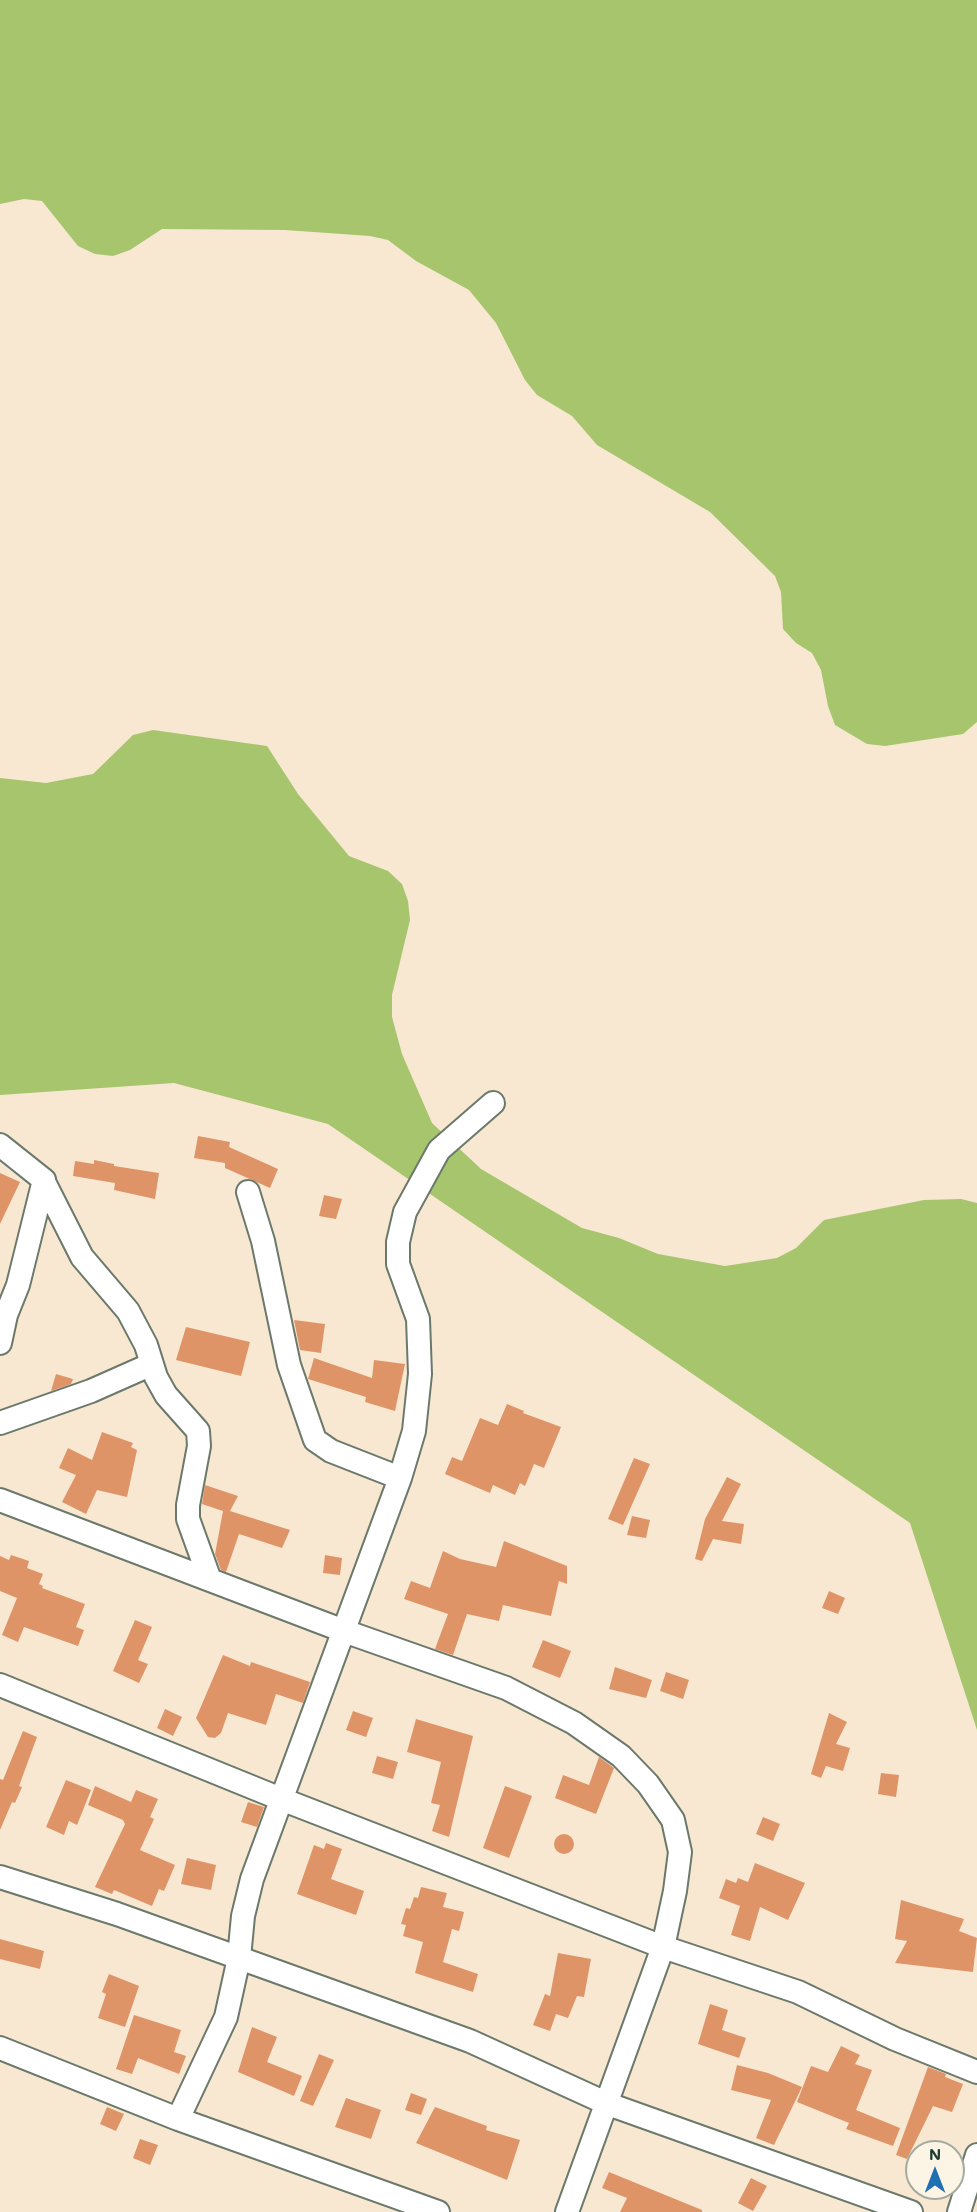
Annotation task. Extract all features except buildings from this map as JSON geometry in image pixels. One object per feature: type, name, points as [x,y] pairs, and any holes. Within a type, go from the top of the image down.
[{"type":"street","points":[[178,2119],[226,2017],[239,1958],[243,1916],[281,1799],[400,1478],[414,1431],[420,1374],[418,1319],[398,1264],[398,1242],[405,1212],[439,1150],[493,1103]]},
{"type":"street","points":[[0,1145],[42,1178],[82,1257],[128,1311],[166,1395],[200,1437],[188,1505],[188,1519],[210,1580]]},
{"type":"street","points":[[0,1343],[6,1315],[18,1285],[44,1182]]},
{"type":"street","points":[[248,1192],[263,1241],[289,1365],[315,1440],[331,1451],[400,1478]]},
{"type":"street","points":[[0,1424],[91,1391],[152,1364]]},
{"type":"street","points":[[0,1500],[344,1631],[506,1688],[574,1722],[621,1756],[648,1784],[672,1820],[680,1852],[663,1947],[567,2212]]},
{"type":"street","points":[[0,1685],[281,1799],[663,1947],[798,1992],[895,2039],[977,2072]]},
{"type":"street","points":[[0,1877],[117,1914],[470,2041],[608,2104],[911,2212]]},
{"type":"street","points":[[0,2049],[178,2119],[438,2212]]},
{"type":"street","points":[[959,2212],[977,2155]]},
{"type":"green space","points":[[0,0],[977,0],[977,722],[963,734],[885,746],[867,744],[835,725],[828,706],[821,670],[812,653],[796,643],[783,629],[781,592],[775,576],[710,512],[597,445],[572,416],[537,395],[525,380],[496,323],[469,290],[416,261],[388,240],[370,236],[285,230],[162,229],[130,250],[113,256],[95,254],[78,246],[42,201],[24,199],[0,204]]},
{"type":"green space","points":[[153,730],[267,746],[298,794],[349,856],[388,871],[402,884],[408,901],[410,920],[392,995],[392,1017],[402,1054],[432,1123],[481,1169],[582,1228],[619,1238],[658,1254],[725,1266],[777,1258],[796,1248],[824,1220],[924,1200],[961,1199],[977,1203],[977,1730],[910,1523],[328,1124],[174,1083],[0,1095],[0,778],[46,783],[93,774],[133,735]]}]
